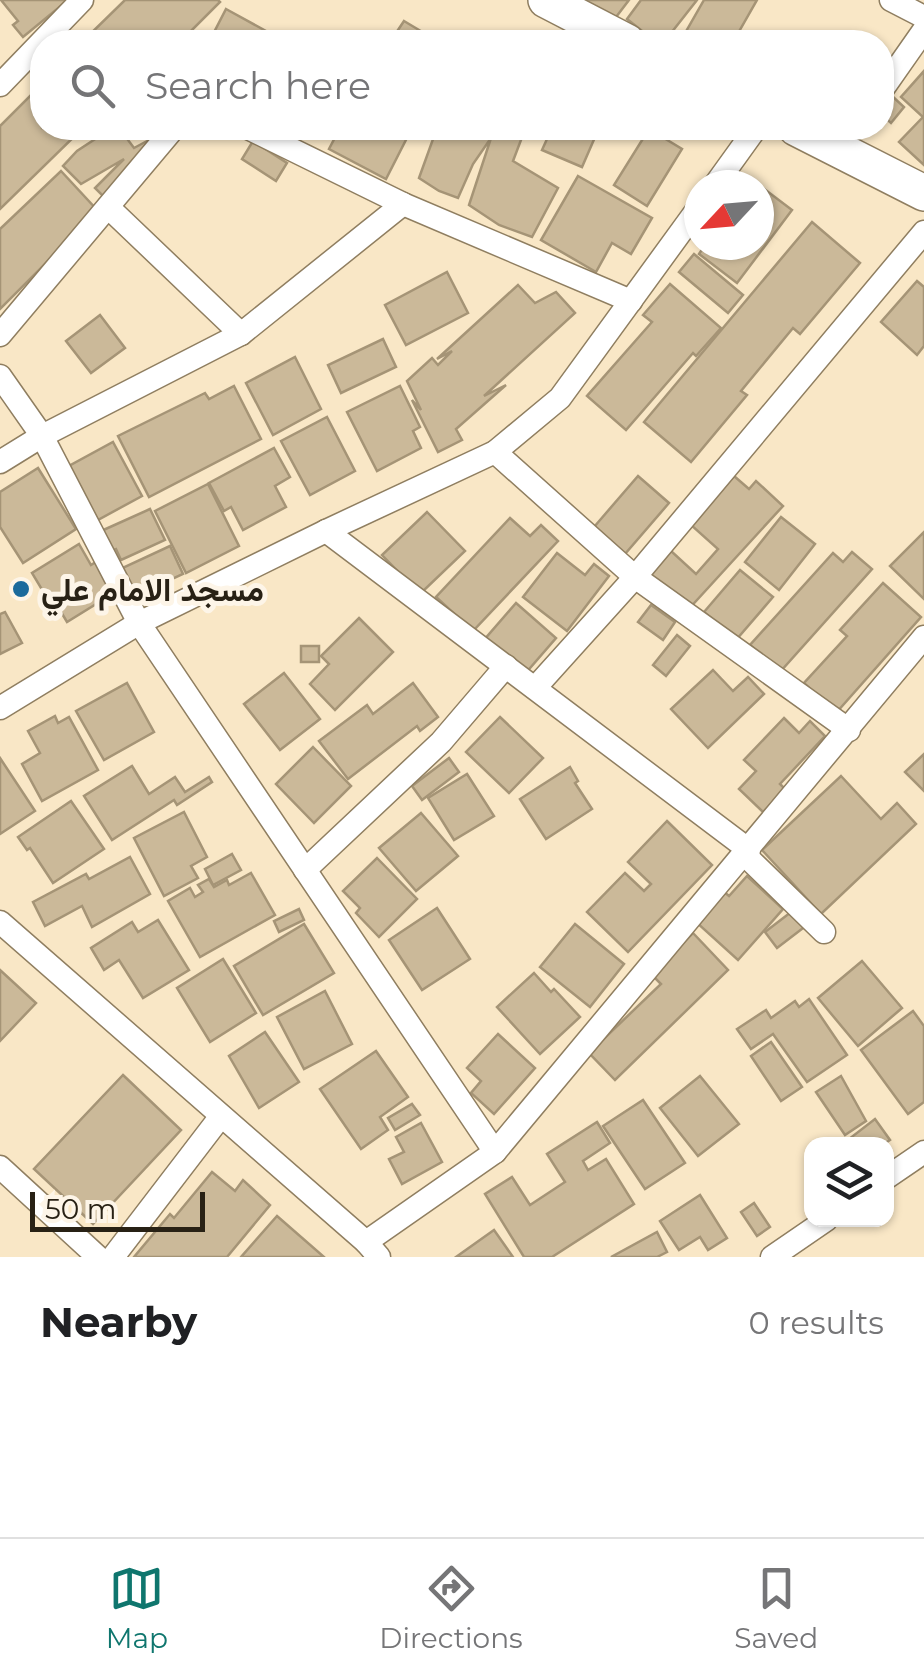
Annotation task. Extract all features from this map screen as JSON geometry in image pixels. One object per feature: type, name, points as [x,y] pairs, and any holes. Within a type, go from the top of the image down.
[{"type":"main road","points":[[546,0],[604,30]]},
{"type":"main road","points":[[851,140],[924,193]]},
{"type":"street","points":[[53,30],[82,0]]},
{"type":"street","points":[[891,0],[924,16]]},
{"type":"street","points":[[894,73],[924,30]]},
{"type":"street","points":[[0,85],[30,54]]},
{"type":"street","points":[[0,335],[164,140]]},
{"type":"street","points":[[272,140],[403,204],[631,301]]},
{"type":"street","points":[[726,170],[747,140]]},
{"type":"street","points":[[0,462],[42,436],[241,334],[403,204]]},
{"type":"street","points":[[108,207],[241,334]]},
{"type":"street","points":[[4,700],[139,623],[495,452],[560,398],[684,228]]},
{"type":"street","points":[[535,688],[635,577],[924,232]]},
{"type":"street","points":[[0,376],[42,436],[139,623],[495,1152]]},
{"type":"street","points":[[495,452],[635,577],[849,730]]},
{"type":"street","points":[[326,531],[747,852],[824,932]]},
{"type":"street","points":[[0,922],[373,1250],[495,1152],[924,637]]},
{"type":"street","points":[[305,870],[441,742],[506,666]]},
{"type":"street","points":[[113,1257],[221,1116]]},
{"type":"street","points":[[894,1173],[924,1152]]},
{"type":"street","points":[[0,1167],[98,1257]]},
{"type":"street","points":[[772,1257],[816,1227]]},
{"type":"building","points":[[1,0],[68,0],[23,37],[13,25],[18,21]]},
{"type":"building","points":[[125,0],[220,2],[192,30],[94,30]]},
{"type":"building","points":[[578,0],[629,0],[610,25]]},
{"type":"building","points":[[641,0],[697,0],[673,30],[641,30],[627,19]]},
{"type":"building","points":[[704,0],[757,0],[740,30],[687,30]]},
{"type":"building","points":[[226,9],[264,30],[215,30]]},
{"type":"building","points":[[404,21],[419,30],[398,30]]},
{"type":"building","points":[[924,71],[924,165],[899,142],[923,117],[901,97]]},
{"type":"building","points":[[30,96],[30,140],[71,140],[0,209],[0,126]]},
{"type":"building","points":[[894,98],[904,107],[894,119]]},
{"type":"building","points":[[94,140],[128,140],[134,148],[149,140],[156,148],[106,199],[95,188],[124,159],[81,184],[63,166]]},
{"type":"building","points":[[334,140],[406,140],[386,179],[329,149]]},
{"type":"building","points":[[433,140],[490,140],[473,164],[458,198],[419,178]]},
{"type":"building","points":[[490,140],[521,140],[513,161],[558,188],[532,237],[499,225],[469,205]]},
{"type":"building","points":[[547,140],[594,140],[582,167],[542,150]]},
{"type":"building","points":[[642,140],[667,140],[682,149],[647,206],[614,185]]},
{"type":"building","points":[[253,141],[287,163],[276,181],[242,159]]},
{"type":"building","points":[[61,171],[98,211],[0,309],[0,229]]},
{"type":"building","points":[[578,176],[652,218],[631,254],[612,243],[596,272],[541,240]]},
{"type":"building","points":[[774,196],[792,210],[774,234]]},
{"type":"building","points":[[812,222],[860,263],[800,334],[793,328],[741,391],[747,395],[691,462],[644,422]]},
{"type":"building","points":[[689,260],[701,260],[743,295],[728,313],[679,272]]},
{"type":"building","points":[[707,260],[754,260],[737,283]]},
{"type":"building","points":[[447,272],[468,313],[406,345],[385,305]]},
{"type":"building","points":[[917,281],[924,287],[924,346],[917,355],[881,322]]},
{"type":"building","points":[[670,284],[721,328],[696,356],[693,353],[626,430],[587,396],[652,322],[643,315]]},
{"type":"building","points":[[518,285],[535,303],[556,292],[575,313],[484,396],[506,385],[456,429],[462,440],[438,452],[412,400],[421,410],[407,381],[432,358],[438,365],[452,351],[437,359]]},
{"type":"building","points":[[100,315],[125,348],[91,373],[66,341]]},
{"type":"building","points":[[383,339],[396,367],[341,393],[328,365]]},
{"type":"building","points":[[295,357],[321,409],[273,435],[246,383]]},
{"type":"building","points":[[234,386],[261,439],[149,497],[118,436],[205,393],[209,399]]},
{"type":"building","points":[[400,386],[420,427],[413,431],[421,448],[377,471],[347,412]]},
{"type":"building","points":[[327,417],[355,471],[310,495],[281,441]]},
{"type":"building","points":[[113,442],[142,496],[96,521],[67,467]]},
{"type":"building","points":[[274,448],[290,477],[275,486],[286,507],[243,530],[231,507],[224,511],[209,483]]},
{"type":"building","points":[[38,468],[76,529],[23,563],[0,527],[0,492]]},
{"type":"building","points":[[638,476],[669,503],[625,554],[594,527]]},
{"type":"building","points":[[734,476],[749,489],[756,481],[783,506],[686,612],[647,576],[670,550],[696,574],[718,549],[691,525]]},
{"type":"building","points":[[208,484],[239,546],[186,573],[155,511]]},
{"type":"building","points":[[150,509],[165,540],[121,560],[116,549],[108,552],[99,532]]},
{"type":"building","points":[[427,512],[465,551],[420,594],[382,555]]},
{"type":"building","points":[[781,517],[815,544],[779,590],[745,562]]},
{"type":"building","points":[[510,518],[530,536],[541,525],[558,541],[473,631],[436,597]]},
{"type":"building","points":[[924,532],[924,599],[890,566]]},
{"type":"building","points":[[79,544],[91,565],[99,560],[117,591],[67,622],[32,573]]},
{"type":"building","points":[[170,546],[183,574],[131,598],[118,570]]},
{"type":"building","points":[[852,552],[872,569],[780,672],[750,645],[833,553],[843,562]]},
{"type":"building","points":[[557,553],[585,575],[594,564],[609,576],[567,631],[523,597]]},
{"type":"building","points":[[740,570],[773,597],[736,640],[704,612]]},
{"type":"building","points":[[883,583],[921,617],[836,713],[804,683],[847,636],[840,630]]},
{"type":"building","points":[[516,603],[556,638],[524,675],[484,640]]},
{"type":"building","points":[[651,605],[675,622],[663,640],[638,622]]},
{"type":"building","points":[[5,612],[22,643],[0,654],[0,614]]},
{"type":"building","points":[[359,618],[393,652],[335,710],[310,684],[329,664],[321,656]]},
{"type":"building","points":[[677,635],[690,646],[666,676],[653,665]]},
{"type":"building","points":[[301,646],[319,646],[319,662],[301,662]]},
{"type":"building","points":[[713,670],[733,691],[748,677],[764,694],[708,748],[671,709]]},
{"type":"building","points":[[284,673],[320,719],[280,750],[244,704]]},
{"type":"building","points":[[127,683],[154,732],[104,760],[76,711]]},
{"type":"building","points":[[413,683],[438,717],[420,731],[417,726],[348,779],[319,741],[367,705],[373,714]]},
{"type":"building","points":[[55,716],[58,723],[69,717],[98,770],[42,801],[22,764],[40,753],[28,731]]},
{"type":"building","points":[[500,717],[543,758],[509,793],[466,752]]},
{"type":"building","points":[[784,718],[799,733],[810,721],[825,736],[780,784],[785,789],[763,812],[739,789],[756,771],[744,760]]},
{"type":"building","points":[[313,747],[351,786],[314,823],[276,784]]},
{"type":"building","points":[[924,754],[924,791],[905,772]]},
{"type":"building","points":[[0,758],[35,811],[0,834]]},
{"type":"building","points":[[449,758],[459,772],[422,800],[412,786]]},
{"type":"building","points":[[132,766],[149,794],[175,777],[185,792],[209,777],[212,782],[177,805],[174,800],[112,840],[84,796]]},
{"type":"building","points":[[570,767],[592,809],[546,839],[520,799]]},
{"type":"building","points":[[467,774],[494,816],[454,840],[428,798]]},
{"type":"building","points":[[841,776],[881,819],[897,803],[916,824],[821,914],[762,850]]},
{"type":"building","points":[[71,801],[104,849],[53,883],[18,837]]},
{"type":"building","points":[[184,812],[207,857],[191,866],[198,878],[164,896],[134,838]]},
{"type":"building","points":[[421,813],[458,856],[416,891],[379,848]]},
{"type":"building","points":[[667,821],[712,865],[628,952],[587,912],[625,873],[644,891],[651,884],[628,862]]},
{"type":"building","points":[[232,854],[241,870],[213,885],[205,869]]},
{"type":"building","points":[[130,857],[150,894],[92,927],[82,906],[45,926],[33,902],[86,874],[89,879]]},
{"type":"building","points":[[377,858],[417,899],[379,937],[356,913],[360,908],[343,891]]},
{"type":"building","points":[[251,873],[275,915],[200,957],[168,901],[190,888],[195,897],[203,892],[198,885],[209,879],[214,887],[227,880],[229,885]]},
{"type":"building","points":[[747,876],[783,909],[738,960],[696,922],[723,891],[729,896]]},
{"type":"building","points":[[437,908],[470,959],[422,990],[389,940]]},
{"type":"building","points":[[299,909],[304,920],[279,932],[274,921]]},
{"type":"building","points":[[795,909],[807,925],[777,948],[765,932]]},
{"type":"building","points":[[158,920],[189,970],[143,998],[119,960],[104,970],[91,948],[132,922],[138,932]]},
{"type":"building","points":[[304,924],[334,973],[263,1015],[234,966]]},
{"type":"building","points":[[575,924],[624,964],[590,1007],[540,967]]},
{"type":"building","points":[[693,933],[728,970],[615,1080],[589,1053],[661,984],[651,974]]},
{"type":"building","points":[[223,959],[256,1013],[210,1042],[177,988]]},
{"type":"building","points":[[862,961],[902,1008],[858,1046],[818,998]]},
{"type":"building","points":[[0,970],[36,1003],[0,1041]]},
{"type":"building","points":[[534,973],[580,1017],[540,1054],[497,1007]]},
{"type":"building","points":[[325,991],[352,1044],[304,1069],[277,1017]]},
{"type":"building","points":[[809,999],[847,1055],[807,1082],[773,1034],[751,1049],[737,1029],[766,1010],[771,1018],[795,1001],[799,1007]]},
{"type":"building","points":[[913,1011],[924,1026],[924,1102],[908,1114],[861,1050]]},
{"type":"building","points":[[265,1032],[299,1082],[259,1108],[229,1056]]},
{"type":"building","points":[[498,1034],[535,1068],[494,1114],[471,1093],[481,1081],[467,1068]]},
{"type":"building","points":[[771,1042],[802,1087],[781,1101],[751,1056]]},
{"type":"building","points":[[376,1051],[408,1097],[380,1117],[388,1130],[361,1149],[320,1089]]},
{"type":"building","points":[[123,1075],[181,1130],[93,1224],[34,1169]]},
{"type":"building","points":[[700,1076],[739,1124],[698,1156],[660,1108]]},
{"type":"building","points":[[841,1076],[866,1121],[845,1135],[816,1092]]},
{"type":"building","points":[[643,1100],[685,1163],[645,1189],[603,1126]]},
{"type":"building","points":[[412,1104],[420,1115],[395,1130],[388,1118]]},
{"type":"building","points":[[875,1119],[888,1137],[852,1137]]},
{"type":"building","points":[[597,1122],[610,1143],[583,1161],[588,1170],[606,1159],[634,1204],[552,1257],[524,1257],[485,1194],[512,1177],[530,1205],[565,1182],[547,1154]]},
{"type":"building","points":[[421,1123],[442,1162],[402,1184],[389,1159],[404,1152],[396,1137]]},
{"type":"building","points":[[212,1172],[235,1191],[243,1180],[270,1205],[227,1257],[134,1257],[170,1214],[174,1218]]},
{"type":"building","points":[[700,1195],[727,1238],[708,1250],[700,1237],[679,1250],[660,1221]]},
{"type":"building","points":[[754,1203],[770,1227],[757,1236],[741,1212]]},
{"type":"building","points":[[277,1216],[324,1257],[241,1257]]},
{"type":"building","points":[[494,1230],[513,1257],[456,1257]]},
{"type":"building","points":[[657,1232],[667,1252],[657,1257],[611,1257]]},
{"type":"place","name":"مسجد الامام علي","points":[[21,589]]}]
